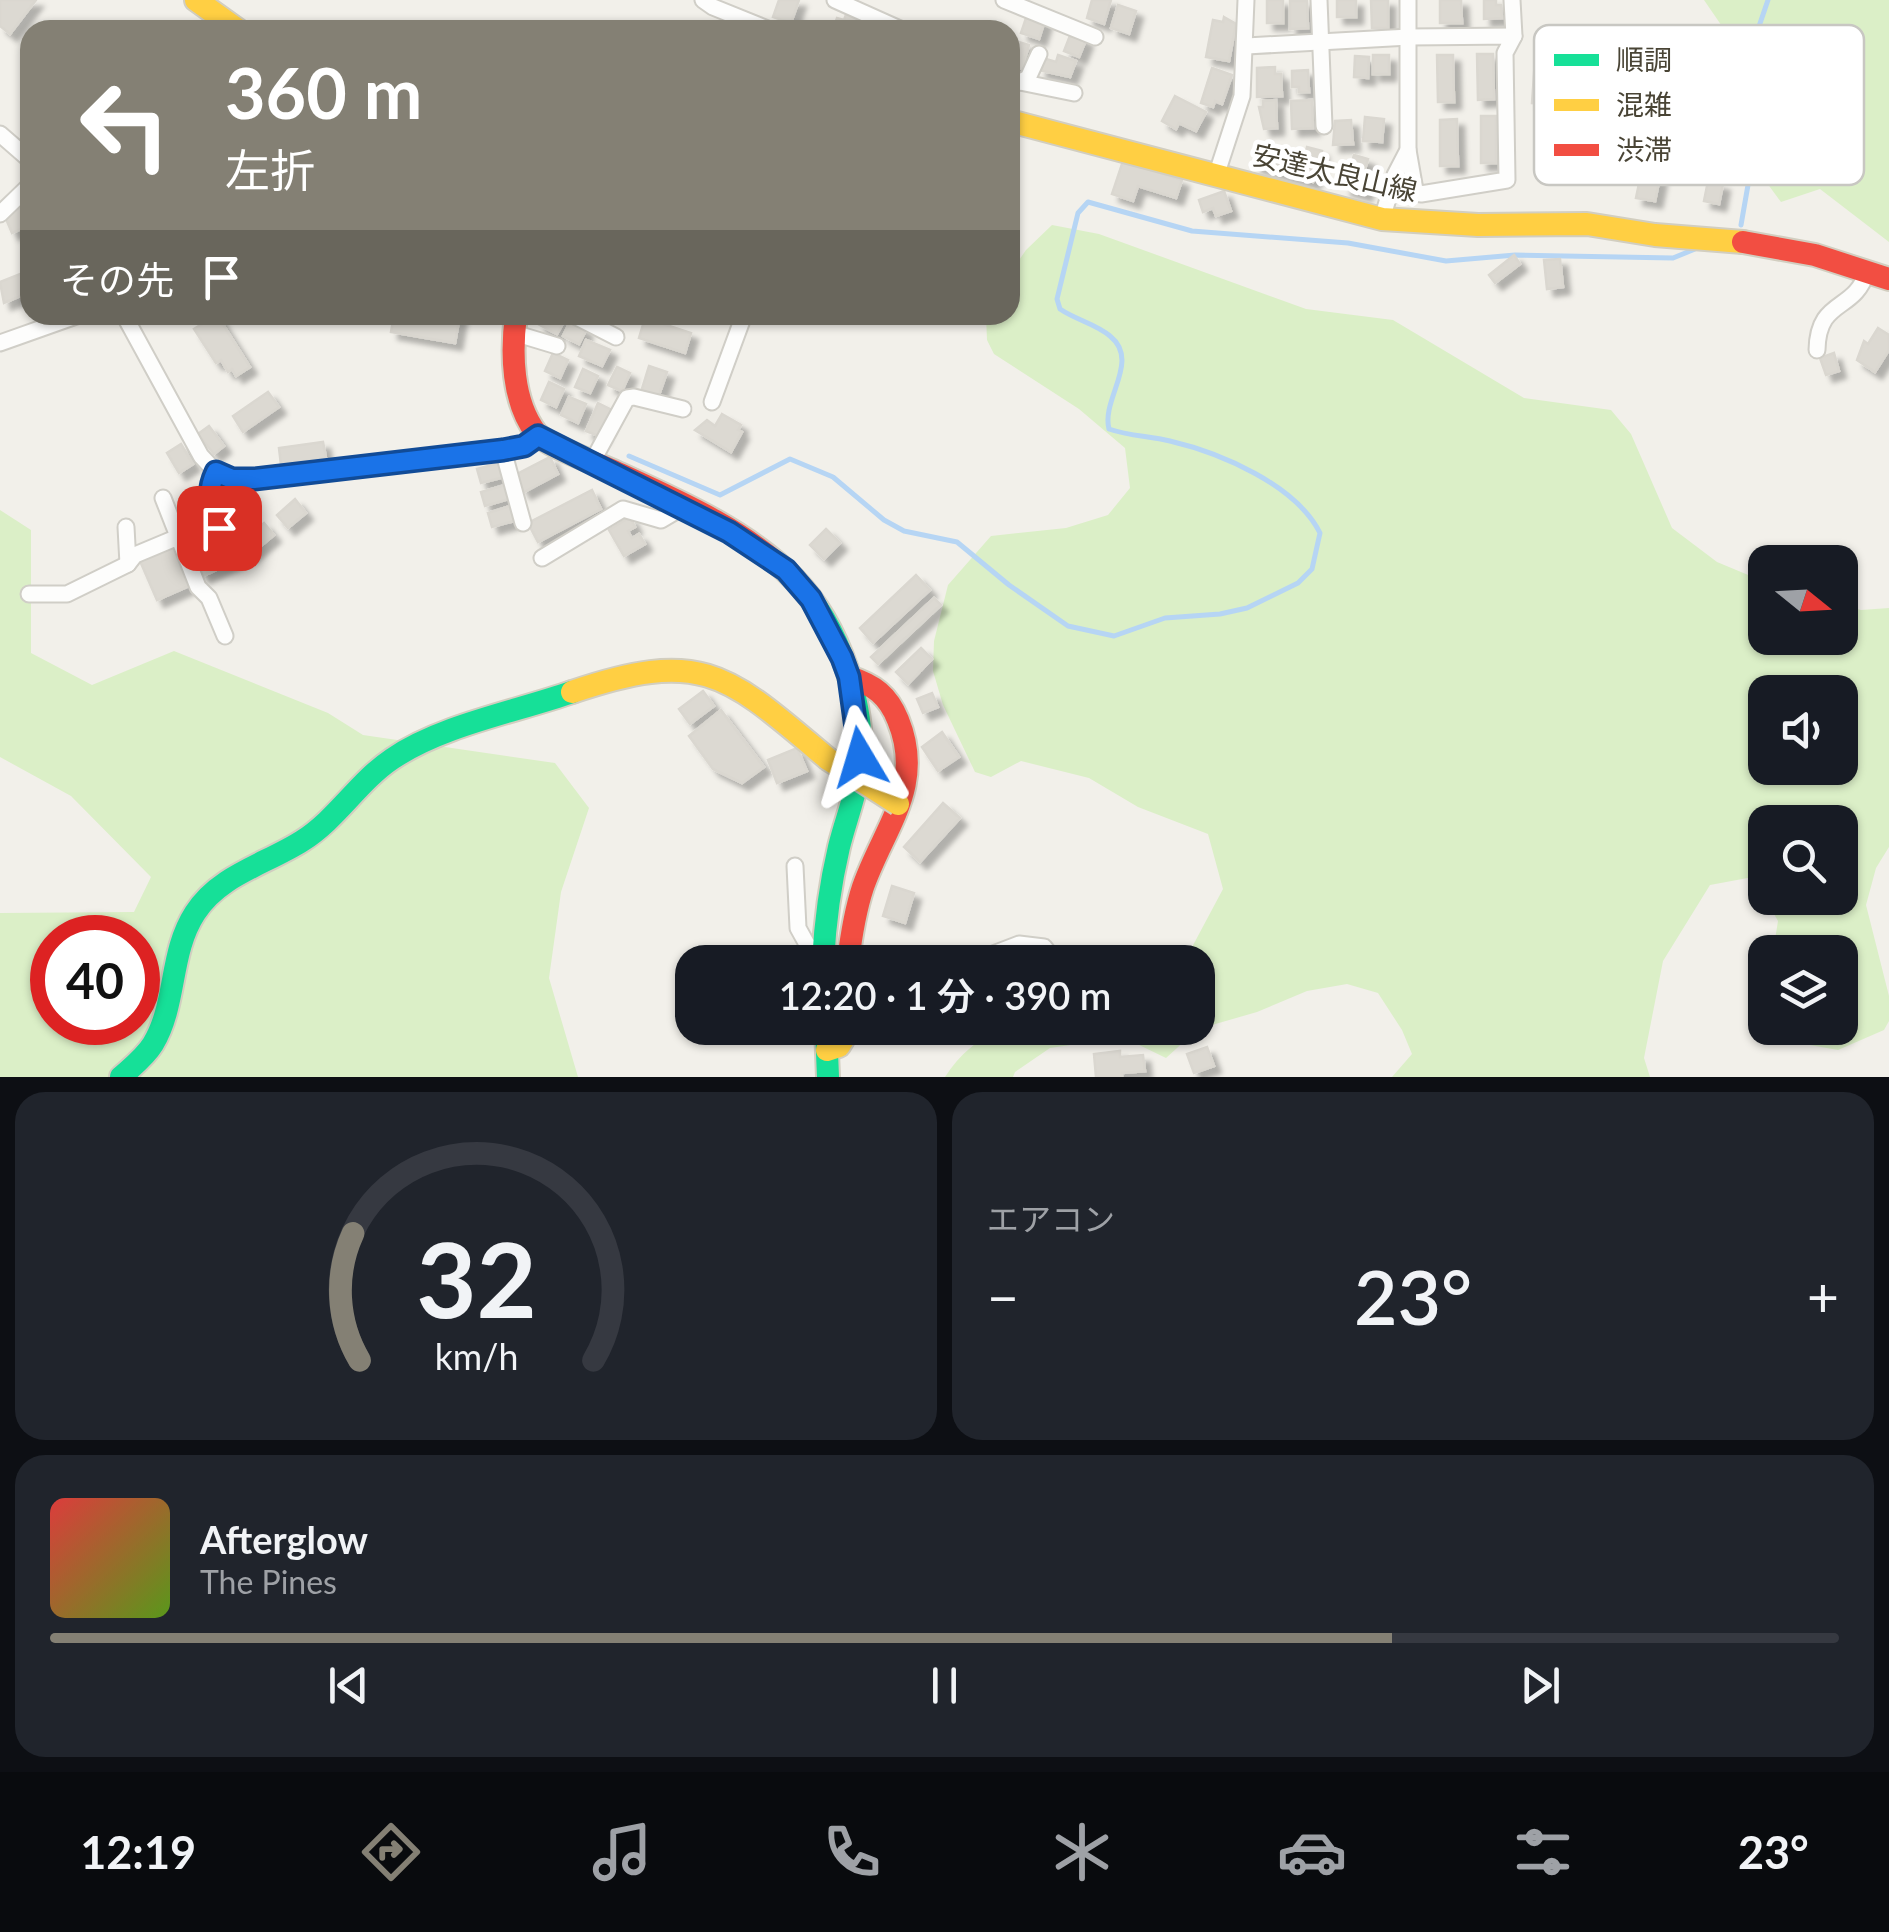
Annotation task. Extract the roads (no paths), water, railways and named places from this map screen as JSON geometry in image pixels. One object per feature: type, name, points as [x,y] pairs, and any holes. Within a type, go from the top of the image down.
[{"type":"street","points":[[703,0],[751,20]]},
{"type":"street","points":[[836,0],[880,20]]},
{"type":"street","points":[[1004,0],[1095,37]]},
{"type":"street","points":[[1216,176],[1242,96],[1246,0]]},
{"type":"street","points":[[1319,0],[1324,126]]},
{"type":"street","points":[[1408,0],[1408,150],[1415,190],[1420,194],[1506,180],[1505,52],[1514,36],[1512,0]]},
{"type":"street","points":[[1247,46],[1514,36]]},
{"type":"street","points":[[1020,81],[1028,78],[1039,54]]},
{"type":"street","points":[[1020,84],[1074,92]]},
{"type":"street","name":"安達太良山線","points":[[1020,123],[1382,219],[1586,224],[1784,249],[1878,275]]},
{"type":"street","points":[[0,134],[20,151]]},
{"type":"street","points":[[1382,219],[1408,150]]},
{"type":"street","points":[[0,214],[20,195]]},
{"type":"street","points":[[1818,350],[1818,335],[1827,312],[1878,275]]},
{"type":"street","points":[[0,343],[50,325]]},
{"type":"street","points":[[129,325],[201,456],[216,472],[232,479],[503,450],[524,446],[538,436]]},
{"type":"street","points":[[515,325],[515,386],[538,436],[729,532],[786,570],[811,599],[849,677],[860,757],[828,896],[825,945]]},
{"type":"street","points":[[517,325],[557,346]]},
{"type":"street","points":[[593,325],[616,337]]},
{"type":"street","points":[[712,402],[740,325]]},
{"type":"street","points":[[591,464],[627,398],[682,409]]},
{"type":"street","points":[[503,450],[523,523]]},
{"type":"street","points":[[216,472],[209,502],[219,528]]},
{"type":"street","points":[[162,498],[198,587],[209,598],[225,636]]},
{"type":"street","points":[[542,558],[624,509],[661,520],[682,507]]},
{"type":"street","points":[[126,527],[128,564]]},
{"type":"street","points":[[30,594],[67,594],[128,564],[135,555],[178,537]]},
{"type":"street","points":[[120,1077],[153,1044],[162,1024],[176,958],[197,910],[228,879],[320,829],[370,776],[392,758],[424,741],[625,677],[670,669],[702,672],[730,684],[828,759],[898,804]]},
{"type":"street","points":[[849,677],[879,687],[898,720],[909,755],[898,804],[862,890],[850,945]]},
{"type":"street","points":[[795,866],[798,928],[807,945]]},
{"type":"street","points":[[826,1045],[828,1077]]},
{"type":"waterway","points":[[1759,25],[1768,0]]},
{"type":"waterway","points":[[1741,225],[1748,185]]},
{"type":"waterway","points":[[629,456],[720,495],[790,459],[833,477],[884,520],[904,531],[957,542],[1068,626],[1114,636],[1165,618],[1247,608],[1298,583],[1312,569],[1320,533],[1294,500],[1234,463],[1190,446],[1109,429],[1110,405],[1121,369],[1119,346],[1104,332],[1060,309],[1057,299],[1078,213],[1088,202],[1192,231],[1348,243],[1446,261],[1515,255],[1673,258],[1695,249]]}]
